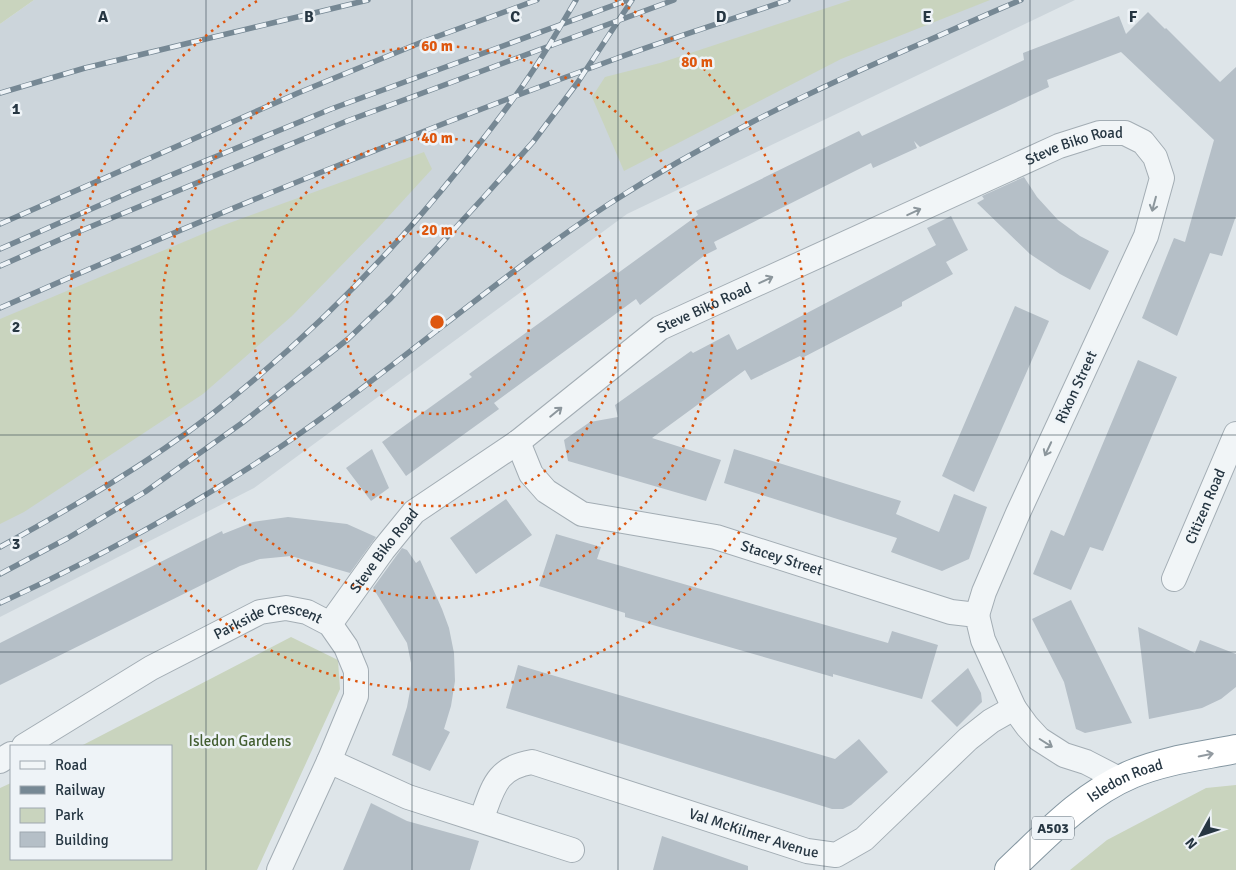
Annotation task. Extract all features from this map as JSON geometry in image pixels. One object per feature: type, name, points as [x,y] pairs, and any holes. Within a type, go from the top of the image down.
[{"type":"highway","name":"Isledon Road","points":[[1009,870],[1061,821],[1101,791],[1120,780],[1133,774],[1177,761],[1236,748]]},
{"type":"street","name":"Steve Biko Road","points":[[330,624],[383,550],[414,512],[518,442],[660,328],[1059,146],[1100,133],[1125,133],[1143,142],[1155,157]]},
{"type":"street","name":"Rixon Street","points":[[977,615],[984,592],[1018,513],[1146,236],[1162,178],[1155,157]]},
{"type":"street","name":"Citizen Road","points":[[1174,579],[1236,434]]},
{"type":"street","name":"Stacey Street","points":[[518,442],[531,474],[536,480],[546,491],[582,514],[716,537],[951,612],[977,615]]},
{"type":"street","name":"Parkside Crescent","points":[[26,745],[152,668],[260,612],[286,608],[306,612],[330,624],[346,647],[356,671],[356,696],[329,761],[279,870]]},
{"type":"street","points":[[977,615],[982,640],[1014,708],[1027,726],[1039,739],[1064,755],[1086,762],[1120,780]]},
{"type":"street","name":"Val McKilmer Avenue","points":[[481,820],[494,785],[504,772],[518,765],[532,762],[807,851],[836,855],[864,839],[968,738],[1014,708]]},
{"type":"street","points":[[329,761],[408,797],[572,850]]},
{"type":"street","points":[[291,846],[296,870]]},
{"type":"shaded area","points":[[34,0],[1075,0],[627,214],[254,488],[0,617],[0,24]]},
{"type":"green space","points":[[0,0],[34,0],[0,24]]},
{"type":"green space","points":[[851,0],[990,0],[841,59],[624,171],[592,97],[605,77],[660,63]]},
{"type":"green space","points":[[424,152],[432,169],[377,229],[292,316],[203,394],[24,512],[0,524],[0,319],[224,225]]},
{"type":"green space","name":"Isledon Gardens","points":[[291,637],[338,660],[340,689],[257,870],[0,870],[0,788],[10,783],[10,860],[172,860],[172,745],[83,745]]},
{"type":"green space","points":[[1236,785],[1236,870],[1070,870],[1107,840],[1206,788]]},
{"type":"building","points":[[1148,12],[1220,82],[1236,67],[1236,216],[1222,256],[1210,253],[1177,336],[1142,318],[1174,238],[1185,242],[1214,140],[1121,52],[1047,80],[1049,87],[920,147],[914,141],[917,148],[873,168],[871,163],[714,242],[717,249],[705,255],[640,305],[636,299],[494,403],[499,409],[406,476],[382,442],[472,377],[469,374],[614,269],[618,273],[698,215],[696,211],[859,131],[862,136],[1024,60],[1023,53],[1119,16],[1126,34]]},
{"type":"building","points":[[1024,177],[1037,197],[1058,220],[1080,236],[1109,251],[1090,290],[1060,274],[1030,254],[977,203],[984,199],[982,196]]},
{"type":"building","points":[[951,216],[968,250],[946,262],[953,274],[902,302],[902,306],[802,358],[800,356],[751,380],[745,370],[652,438],[721,460],[706,501],[568,461],[564,440],[590,422],[618,417],[615,405],[691,351],[693,353],[729,334],[737,350],[936,245],[927,228]]},
{"type":"building","points":[[1015,306],[1049,321],[974,492],[942,476]]},
{"type":"building","points":[[1138,360],[1177,377],[1103,551],[1090,547],[1071,590],[1033,574],[1051,530],[1064,536]]},
{"type":"building","points":[[372,449],[389,488],[371,501],[346,468]]},
{"type":"building","points":[[734,449],[901,501],[896,514],[939,532],[954,494],[987,507],[969,559],[942,571],[891,552],[897,538],[724,483]]},
{"type":"building","points":[[506,499],[532,535],[476,574],[450,538]]},
{"type":"building","points":[[288,517],[347,524],[376,537],[350,573],[291,556],[260,559],[240,566],[0,685],[0,643],[222,531],[223,534],[253,522]]},
{"type":"building","points":[[556,534],[601,547],[597,559],[888,643],[892,631],[938,645],[922,699],[833,674],[833,677],[625,617],[625,613],[539,586]]},
{"type":"building","points":[[402,548],[407,550],[416,563],[420,560],[449,628],[454,653],[455,681],[451,706],[444,729],[450,732],[430,771],[392,755],[407,707],[411,685],[411,663],[407,643],[373,588]]},
{"type":"building","points":[[1071,600],[1132,723],[1085,733],[1076,729],[1064,682],[1032,619]]},
{"type":"building","points":[[1138,627],[1195,653],[1200,640],[1236,654],[1236,687],[1221,699],[1202,708],[1149,719]]},
{"type":"building","points":[[518,665],[835,759],[859,739],[888,772],[851,805],[843,809],[832,809],[506,708]]},
{"type":"building","points":[[968,668],[981,693],[982,702],[957,727],[931,701]]},
{"type":"building","points":[[371,803],[407,821],[479,841],[470,870],[343,870]]},
{"type":"building","points":[[662,836],[748,866],[748,870],[653,870]]},
{"type":"railway","points":[[0,93],[85,68],[368,0]]},
{"type":"railway","points":[[0,224],[298,93],[422,42],[537,0]]},
{"type":"railway","points":[[0,547],[109,485],[187,433],[246,387],[343,299],[403,236],[498,120],[545,52],[576,0]]},
{"type":"railway","points":[[0,249],[130,192],[331,109],[628,0]]},
{"type":"railway","points":[[0,574],[68,538],[145,492],[242,423],[348,339],[391,298],[533,142],[578,82],[632,0]]},
{"type":"railway","points":[[0,266],[347,121],[674,0]]},
{"type":"railway","points":[[0,308],[229,210],[460,117],[636,51],[788,0]]},
{"type":"railway","points":[[0,603],[155,525],[266,457],[341,404],[569,231],[645,182],[717,140],[792,102],[1021,0]]}]
